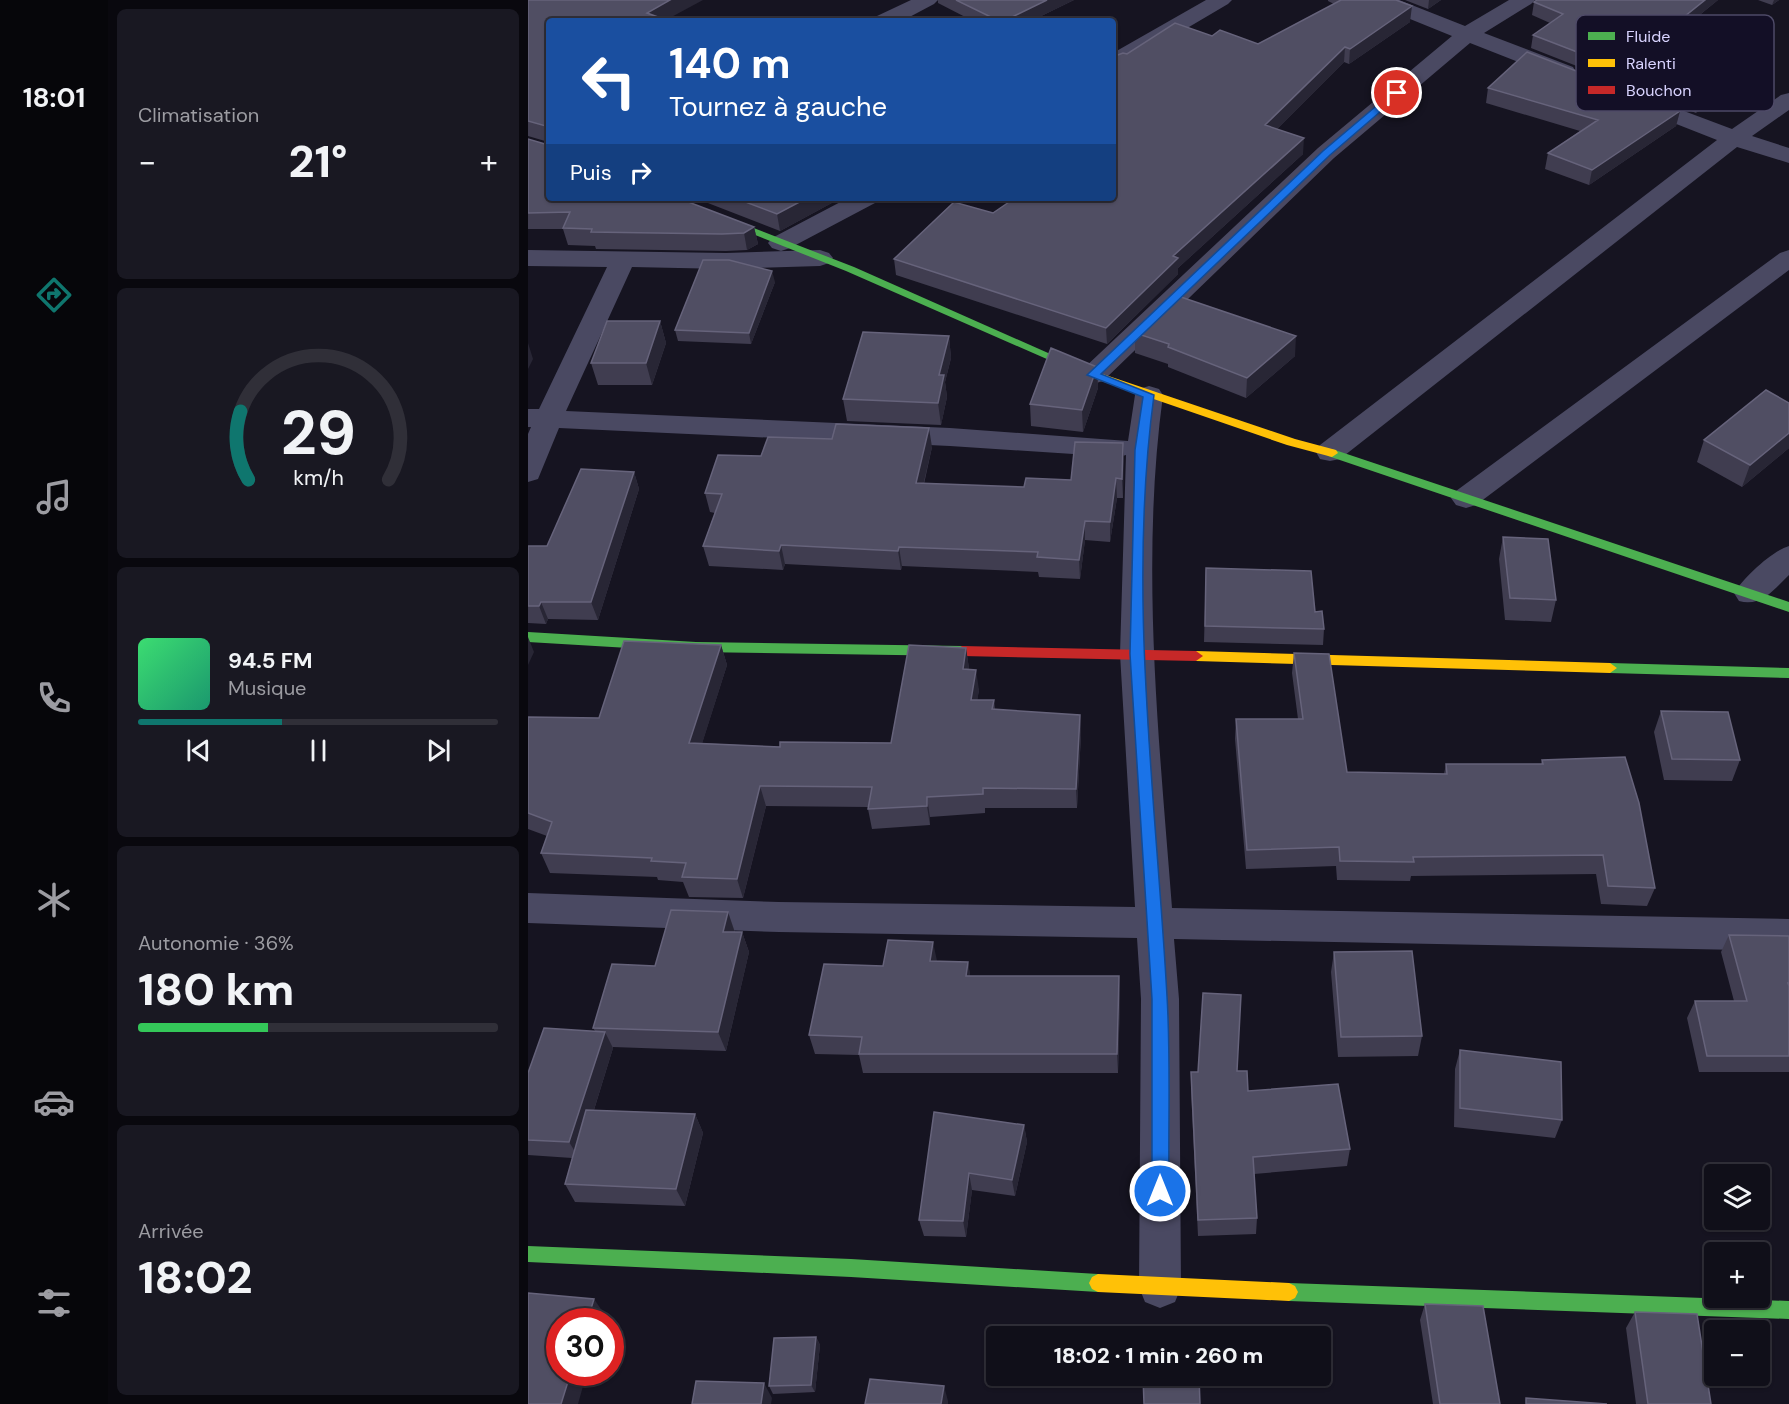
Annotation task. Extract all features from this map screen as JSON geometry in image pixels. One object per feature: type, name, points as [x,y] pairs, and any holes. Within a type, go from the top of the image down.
[{"type":"street","points":[[891,18],[927,0]]},
{"type":"street","points":[[1116,60],[1221,0]]},
{"type":"street","points":[[1380,0],[1576,76]]},
{"type":"street","points":[[1093,375],[1326,153],[1468,33],[1524,0]]},
{"type":"street","points":[[1774,110],[1789,100]]},
{"type":"street","points":[[1664,111],[1789,156]]},
{"type":"street","points":[[1330,452],[1734,138],[1773,111]]},
{"type":"street","points":[[675,201],[955,313],[1093,375],[1292,442],[1330,452],[1789,607]]},
{"type":"street","points":[[781,243],[860,201]]},
{"type":"street","points":[[528,258],[623,260],[820,258]]},
{"type":"street","points":[[1466,498],[1789,258]]},
{"type":"street","points":[[528,472],[538,419],[623,260]]},
{"type":"street","points":[[1149,395],[1141,450],[1136,654],[1160,999],[1160,1287]]},
{"type":"street","points":[[538,419],[950,437],[1141,450]]},
{"type":"street","points":[[1750,593],[1789,557]]},
{"type":"street","points":[[528,636],[696,647],[1136,654],[1789,673]]},
{"type":"street","points":[[528,908],[779,917],[1614,930],[1789,935]]},
{"type":"street","points":[[528,1254],[839,1268],[1160,1287],[1789,1310]]},
{"type":"building","points":[[528,0],[670,0],[647,13],[661,18],[546,18],[546,126],[528,121]]},
{"type":"building","points":[[956,0],[1047,0],[1010,18],[993,18]]},
{"type":"building","points":[[1341,0],[1396,0],[1412,6],[1350,49],[1345,47],[1265,125],[1304,138],[1173,256],[1178,258],[1106,328],[894,259],[954,202],[993,213],[1011,201],[1116,201],[1116,56],[1127,54],[1175,23],[1212,36],[1220,30],[1258,44]]},
{"type":"building","points":[[1537,0],[1705,0],[1686,15],[1576,15],[1576,52],[1533,35],[1563,14],[1534,2]]},
{"type":"building","points":[[1527,52],[1576,71],[1576,111],[1680,111],[1592,170],[1548,153],[1598,120],[1488,88]]},
{"type":"building","points":[[546,126],[546,201],[686,201],[754,227],[744,233],[722,234],[591,232],[592,229],[563,228],[570,212],[528,213],[528,139],[545,144]]},
{"type":"building","points":[[743,201],[801,201],[777,214]]},
{"type":"building","points":[[703,260],[729,260],[772,271],[749,333],[675,330]]},
{"type":"building","points":[[1175,295],[1296,336],[1247,378],[1168,347],[1169,344],[1135,333]]},
{"type":"building","points":[[607,321],[660,321],[646,363],[591,363]]},
{"type":"building","points":[[863,332],[949,336],[939,375],[944,375],[938,403],[843,399]]},
{"type":"building","points":[[1051,348],[1097,367],[1082,410],[1030,404]]},
{"type":"building","points":[[1766,390],[1789,403],[1789,433],[1750,465],[1704,440]]},
{"type":"building","points":[[836,424],[929,428],[916,483],[1024,487],[1026,478],[1071,480],[1075,442],[1123,443],[1122,479],[1116,478],[1110,522],[1085,521],[1079,560],[1037,557],[1038,552],[899,547],[898,551],[781,545],[779,551],[703,546],[722,494],[705,493],[718,455],[761,456],[768,437],[832,439]]},
{"type":"building","points":[[581,469],[634,472],[591,602],[541,602],[539,606],[528,606],[528,546],[547,546]]},
{"type":"building","points":[[1503,537],[1548,539],[1556,600],[1510,598]]},
{"type":"building","points":[[1206,568],[1311,571],[1315,612],[1322,611],[1324,629],[1205,626]]},
{"type":"building","points":[[624,641],[721,645],[689,743],[780,747],[780,742],[891,743],[909,645],[966,648],[963,669],[976,670],[971,700],[994,700],[992,709],[1080,715],[1076,789],[983,788],[983,794],[927,797],[927,806],[868,809],[872,787],[760,786],[737,879],[682,877],[686,863],[651,861],[652,858],[541,853],[552,822],[528,813],[528,717],[599,718]]},
{"type":"building","points":[[1294,653],[1329,654],[1347,772],[1447,774],[1446,764],[1543,764],[1542,760],[1625,757],[1639,803],[1655,888],[1608,886],[1603,855],[1413,857],[1414,862],[1340,861],[1339,847],[1247,850],[1236,719],[1303,719]]},
{"type":"building","points":[[1661,711],[1728,712],[1740,760],[1672,759]]},
{"type":"building","points":[[671,910],[728,912],[723,932],[742,932],[718,1032],[593,1028],[612,964],[655,966]]},
{"type":"building","points":[[1729,935],[1789,936],[1789,1056],[1707,1056],[1695,1001],[1747,1001]]},
{"type":"building","points":[[888,940],[933,942],[930,961],[968,962],[966,976],[1119,976],[1117,1054],[859,1054],[862,1037],[809,1035],[824,964],[883,966]]},
{"type":"building","points":[[1412,951],[1422,1036],[1341,1037],[1334,952]]},
{"type":"building","points":[[1203,993],[1241,995],[1237,1071],[1247,1071],[1248,1091],[1338,1084],[1350,1149],[1253,1157],[1257,1218],[1198,1220],[1191,1072],[1198,1072]]},
{"type":"building","points":[[544,1028],[605,1032],[569,1142],[528,1140],[528,1073]]},
{"type":"building","points":[[1460,1050],[1561,1062],[1562,1120],[1460,1108]]},
{"type":"building","points":[[586,1110],[695,1114],[676,1189],[565,1184]]},
{"type":"building","points":[[934,1112],[1024,1125],[1012,1180],[969,1173],[963,1221],[919,1220]]},
{"type":"building","points":[[528,1293],[594,1299],[591,1308],[546,1308],[546,1386],[567,1386],[561,1404],[528,1404]]},
{"type":"building","points":[[1425,1304],[1483,1306],[1500,1404],[1440,1404]]},
{"type":"building","points":[[1635,1312],[1697,1314],[1704,1359],[1704,1386],[1708,1386],[1711,1404],[1648,1404]]},
{"type":"building","points":[[816,1337],[811,1385],[769,1386],[774,1338]]},
{"type":"building","points":[[870,1379],[944,1386],[941,1404],[865,1404]]},
{"type":"building","points":[[696,1381],[764,1383],[761,1404],[692,1404]]},
{"type":"building","points":[[1143,1386],[1199,1386],[1200,1404],[1144,1404]]},
{"type":"building","points":[[1526,1398],[1607,1404],[1526,1404]]},
{"type":"traffic: fast","points":[[675,201],[850,269],[1085,372]]},
{"type":"traffic: fast","points":[[1332,453],[1789,607]]},
{"type":"traffic: fast","points":[[528,637],[696,647],[962,651]]},
{"type":"traffic: fast","points":[[1610,668],[1789,673]]},
{"type":"traffic: fast","points":[[528,1254],[851,1268],[1098,1283]]},
{"type":"traffic: fast","points":[[1289,1292],[1789,1310]]},
{"type":"traffic: slow","points":[[1085,372],[1291,442],[1332,453]]},
{"type":"traffic: slow","points":[[1196,656],[1610,668]]},
{"type":"traffic: slow","points":[[1098,1283],[1289,1292]]},
{"type":"traffic: jam","points":[[962,651],[1196,656]]},
{"type":"route","points":[[1160,1191],[1160,999],[1136,654],[1141,450],[1149,395],[1093,375],[1326,153],[1397,93]]}]
